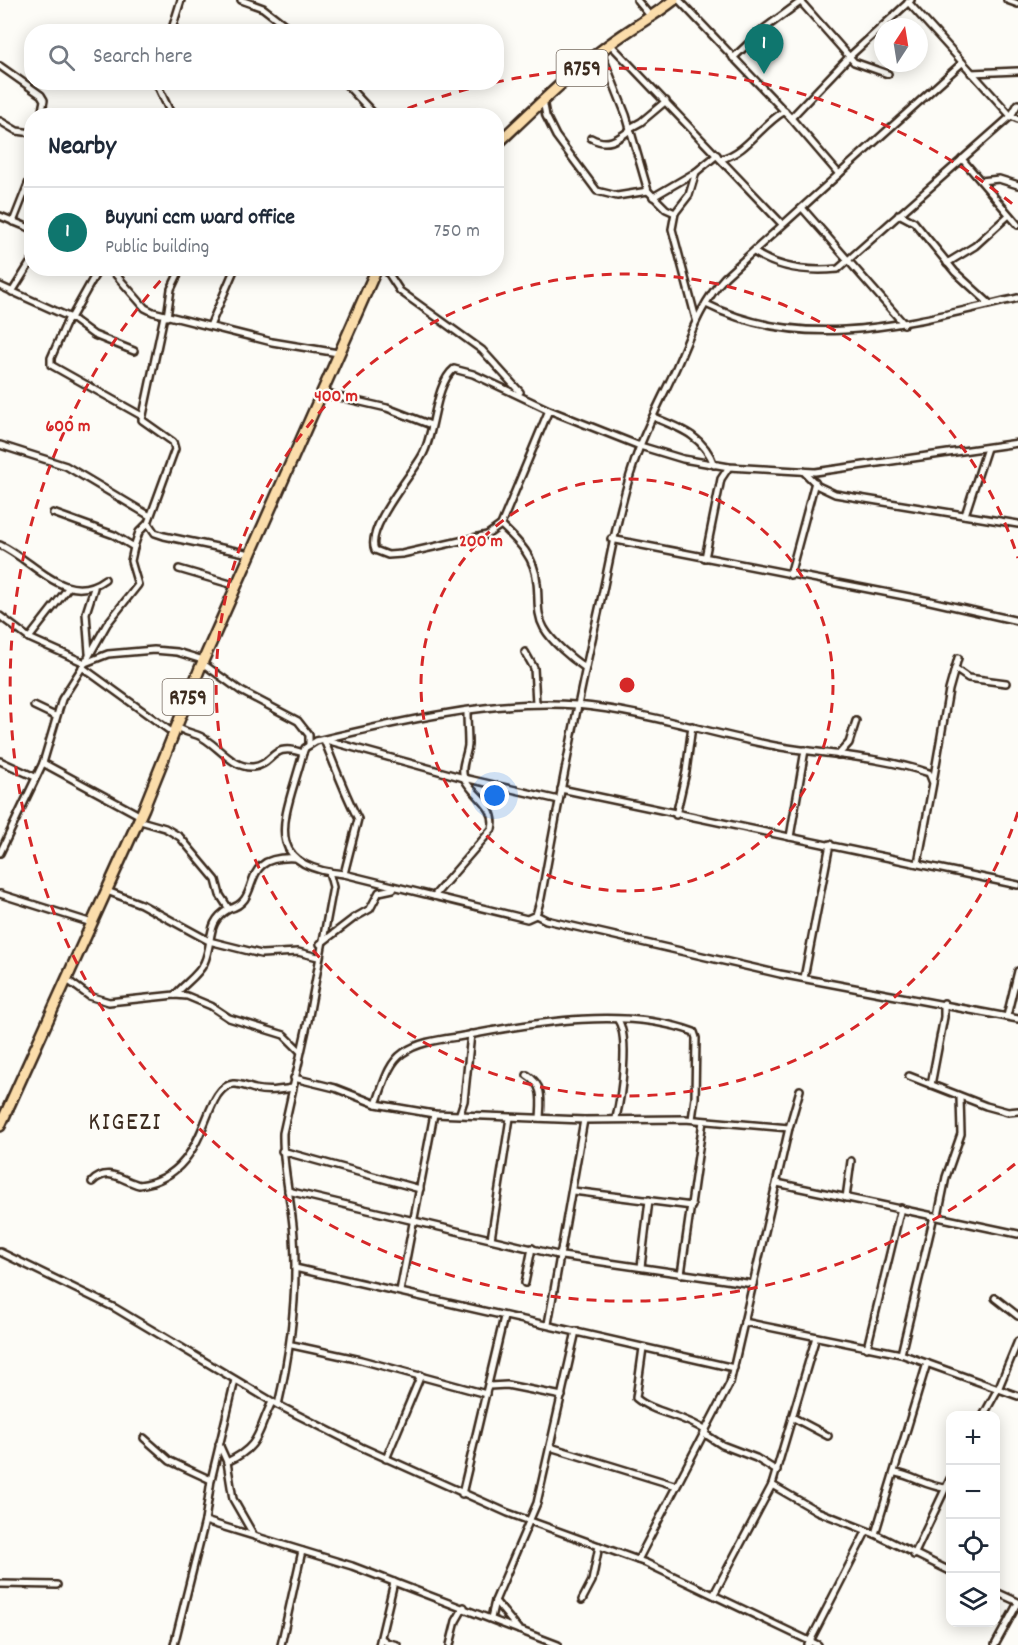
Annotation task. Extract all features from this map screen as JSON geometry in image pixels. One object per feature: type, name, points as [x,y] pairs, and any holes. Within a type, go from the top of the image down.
[{"type":"main road","name":"R759","points":[[504,137],[543,100],[610,44],[652,18],[674,0]]},
{"type":"main road","name":"R759","points":[[0,1126],[107,891],[203,662],[321,390],[373,276]]},
{"type":"street","points":[[174,24],[181,0]]},
{"type":"street","points":[[241,0],[263,8],[284,24]]},
{"type":"street","points":[[637,0],[652,18]]},
{"type":"street","points":[[679,0],[791,118],[839,174]]},
{"type":"street","points":[[1007,0],[1018,4]]},
{"type":"street","points":[[733,58],[765,28],[802,1],[854,62],[888,74]]},
{"type":"street","points":[[791,118],[850,56],[910,1],[971,73],[1011,116],[1018,119]]},
{"type":"street","points":[[610,44],[783,224]]},
{"type":"street","points":[[601,52],[630,129],[648,191],[666,209],[675,213]]},
{"type":"street","points":[[536,915],[611,539],[640,446],[696,318],[714,289],[725,277],[962,63]]},
{"type":"street","points":[[0,66],[24,83]]},
{"type":"street","points":[[971,73],[1018,71]]},
{"type":"street","points":[[34,90],[44,100],[42,108]]},
{"type":"street","points":[[160,90],[168,108]]},
{"type":"street","points":[[352,90],[368,108]]},
{"type":"street","points":[[543,100],[546,116],[556,136],[597,191],[617,196],[648,191]]},
{"type":"street","points":[[591,138],[602,142],[615,141],[666,101]]},
{"type":"street","points":[[754,252],[768,262],[794,269],[838,269],[1011,116],[1018,104]]},
{"type":"street","points":[[653,197],[719,157],[747,145],[770,121],[784,111]]},
{"type":"street","points":[[1,124],[24,132]]},
{"type":"street","points":[[962,159],[1018,225]]},
{"type":"street","points":[[696,172],[690,195],[675,213],[672,229],[696,318]]},
{"type":"street","points":[[981,182],[999,179],[1018,185]]},
{"type":"street","points":[[14,222],[24,192]]},
{"type":"street","points":[[803,208],[904,324]]},
{"type":"street","points":[[898,214],[914,222],[947,263],[990,304]]},
{"type":"street","points":[[947,263],[975,246],[1009,215]]},
{"type":"street","points":[[0,216],[24,226]]},
{"type":"street","points":[[12,292],[24,273]]},
{"type":"street","points":[[94,276],[70,317],[51,358],[51,365],[142,416]]},
{"type":"street","points":[[122,276],[145,308],[165,316],[272,342],[338,352]]},
{"type":"street","points":[[0,853],[35,777],[44,763],[56,716],[107,624],[138,585],[131,561],[134,547],[139,532],[148,523],[175,449],[169,438],[145,424],[142,416],[171,289],[177,276]]},
{"type":"street","points":[[210,326],[232,276]]},
{"type":"street","points":[[390,276],[400,291],[482,351],[523,396]]},
{"type":"street","points":[[0,286],[70,317],[94,335],[134,351]]},
{"type":"street","points":[[706,304],[749,323],[785,328],[860,331],[904,324],[1018,298]]},
{"type":"street","points":[[549,410],[501,525],[487,535],[402,554],[388,555],[375,550],[373,540],[378,528],[395,496],[424,454],[445,383],[454,369],[640,446],[729,467],[803,471],[856,468],[1018,442]]},
{"type":"street","points":[[321,390],[335,396],[387,408],[431,425]]},
{"type":"street","points":[[653,417],[693,435],[703,443],[714,465]]},
{"type":"street","points":[[0,445],[66,466],[150,516]]},
{"type":"street","points":[[965,515],[987,448]]},
{"type":"street","points":[[705,558],[721,479],[729,467]]},
{"type":"street","points":[[803,471],[830,492],[848,497],[1018,524]]},
{"type":"street","points":[[790,575],[815,482]]},
{"type":"street","points":[[53,513],[114,535],[134,547]]},
{"type":"street","points":[[148,523],[154,533],[250,554]]},
{"type":"street","points":[[501,525],[525,548],[531,562],[537,580],[538,610],[544,627],[584,667]]},
{"type":"street","points":[[611,539],[930,600],[1018,621]]},
{"type":"street","points":[[0,545],[68,588],[94,588]]},
{"type":"street","points":[[179,569],[237,586]]},
{"type":"street","points":[[89,655],[85,624],[94,588],[105,579]]},
{"type":"street","points":[[29,638],[68,588]]},
{"type":"street","points":[[0,616],[29,638],[83,665],[175,730],[198,735],[226,756],[250,767],[259,765],[271,755],[284,750],[303,753]]},
{"type":"street","points":[[83,665],[108,654],[154,650],[177,652],[203,662],[241,691],[298,721],[309,735],[309,745]]},
{"type":"street","points":[[525,652],[534,668],[536,703]]},
{"type":"street","points":[[918,863],[958,658]]},
{"type":"street","points":[[955,669],[968,678],[1006,683]]},
{"type":"street","points":[[295,858],[287,849],[283,835],[303,753],[309,745],[324,740],[467,712],[536,703],[578,705],[805,750],[922,770],[933,777],[933,783]]},
{"type":"street","points":[[34,706],[56,716]]},
{"type":"street","points":[[434,896],[442,889],[461,862],[492,829],[492,816],[464,778],[463,768],[468,744],[467,712]]},
{"type":"street","points":[[838,755],[849,743],[856,721]]},
{"type":"street","points":[[676,815],[686,772],[692,726]]},
{"type":"street","points":[[324,740],[464,778],[559,800]]},
{"type":"street","points":[[324,740],[341,776],[350,805],[358,819],[344,874]]},
{"type":"street","points":[[790,837],[805,750]]},
{"type":"street","points":[[0,761],[35,777]]},
{"type":"street","points":[[44,763],[138,818],[165,828],[180,837],[216,880],[220,895],[229,909]]},
{"type":"street","points":[[561,789],[676,815],[830,844],[1018,885]]},
{"type":"street","points":[[804,978],[830,844]]},
{"type":"street","points":[[175,995],[204,963],[210,947],[213,923],[229,909],[240,904],[248,895],[252,877],[273,858],[295,858],[329,872],[527,919],[536,915]]},
{"type":"street","points":[[227,1462],[243,1453],[257,1440],[275,1403],[292,1345],[295,1268],[282,1151],[283,1133],[333,887],[329,872]]},
{"type":"street","points":[[320,944],[354,918],[370,909],[379,892],[397,889]]},
{"type":"street","points":[[107,891],[141,904],[209,941],[261,954],[298,952],[318,957]]},
{"type":"street","points":[[0,894],[92,923]]},
{"type":"street","points":[[536,915],[546,920],[804,978],[1018,1019]]},
{"type":"street","points":[[1007,1016],[1018,971]]},
{"type":"street","points":[[66,979],[90,996],[109,1002],[175,995],[187,996],[211,1006],[229,1018],[284,1035],[300,1051]]},
{"type":"street","points":[[931,1085],[944,1017],[944,1003]]},
{"type":"street","points":[[376,1104],[390,1067],[402,1053],[441,1040],[569,1018],[646,1021],[694,1032],[696,1038],[695,1098],[692,1119]]},
{"type":"street","points":[[616,1118],[622,1075],[622,1029],[618,1020]]},
{"type":"street","points":[[460,1113],[464,1101],[471,1034]]},
{"type":"street","points":[[527,1075],[537,1083],[540,1089],[540,1118]]},
{"type":"street","points":[[909,1076],[995,1109],[1018,1111]]},
{"type":"street","points":[[294,1078],[335,1088],[376,1104],[434,1114],[460,1113],[510,1118],[692,1119],[789,1128]]},
{"type":"street","points":[[92,1182],[102,1174],[109,1173],[139,1185],[175,1172],[200,1136],[216,1094],[224,1088],[233,1084],[267,1090],[292,1088]]},
{"type":"street","points":[[638,1560],[726,1397],[800,1090]]},
{"type":"street","points":[[901,1354],[946,1177],[961,1134],[960,1097]]},
{"type":"street","points":[[400,1291],[434,1114]]},
{"type":"street","points":[[491,1239],[510,1118]]},
{"type":"street","points":[[548,1324],[562,1256],[584,1119]]},
{"type":"street","points":[[681,1275],[702,1120]]},
{"type":"street","points":[[282,1151],[420,1189]]},
{"type":"street","points":[[846,1198],[851,1161]]},
{"type":"street","points":[[777,1183],[1018,1234]]},
{"type":"street","points":[[288,1191],[562,1256],[753,1284]]},
{"type":"street","points":[[573,1191],[692,1206]]},
{"type":"street","points":[[641,1267],[649,1200]]},
{"type":"street","points":[[867,1348],[901,1208]]},
{"type":"street","points":[[525,1283],[532,1248]]},
{"type":"street","points":[[0,1252],[115,1308],[275,1403],[386,1459],[530,1522],[638,1560],[714,1594],[809,1643],[818,1645]]},
{"type":"street","points":[[295,1268],[734,1368]]},
{"type":"street","points":[[995,1298],[1018,1316]]},
{"type":"street","points":[[462,1494],[504,1317]]},
{"type":"street","points":[[744,1322],[901,1354],[999,1387],[1018,1396]]},
{"type":"street","points":[[491,1618],[495,1601],[537,1503],[576,1331]]},
{"type":"street","points":[[714,1594],[772,1485],[816,1337]]},
{"type":"street","points":[[986,1411],[999,1387],[1018,1341]]},
{"type":"street","points":[[292,1345],[486,1394]]},
{"type":"street","points":[[643,1348],[636,1398],[644,1404],[687,1419],[722,1445],[756,1458],[777,1471]]},
{"type":"street","points":[[875,1534],[896,1473],[927,1363]]},
{"type":"street","points":[[386,1459],[421,1376]]},
{"type":"street","points":[[174,1645],[205,1521],[211,1480],[235,1380]]},
{"type":"street","points":[[489,1386],[507,1385],[562,1396]]},
{"type":"street","points":[[792,1417],[828,1436]]},
{"type":"street","points":[[144,1438],[170,1461],[211,1480]]},
{"type":"street","points":[[219,1443],[227,1462],[233,1498],[253,1534]]},
{"type":"street","points":[[550,1447],[677,1486]]},
{"type":"street","points":[[896,1473],[933,1486],[946,1488],[914,1555]]},
{"type":"street","points":[[772,1485],[817,1511],[875,1534],[946,1569]]},
{"type":"street","points":[[205,1521],[253,1534],[394,1582],[558,1645]]},
{"type":"street","points":[[809,1643],[866,1532]]},
{"type":"street","points":[[582,1600],[592,1581],[599,1546]]},
{"type":"street","points":[[281,1645],[302,1551]]},
{"type":"street","points":[[379,1645],[394,1582]]},
{"type":"street","points":[[0,1584],[57,1586]]},
{"type":"street","points":[[995,1645],[1018,1605],[1000,1594]]},
{"type":"street","points":[[495,1601],[519,1630]]},
{"type":"street","points":[[450,1645],[456,1621],[464,1607]]},
{"type":"street","points":[[381,1638],[398,1645]]},
{"type":"place","name":"Buyuni ccm ward office","points":[[764,74]]},
{"type":"district","name":"KIGEZI","points":[[125,1120]]}]
